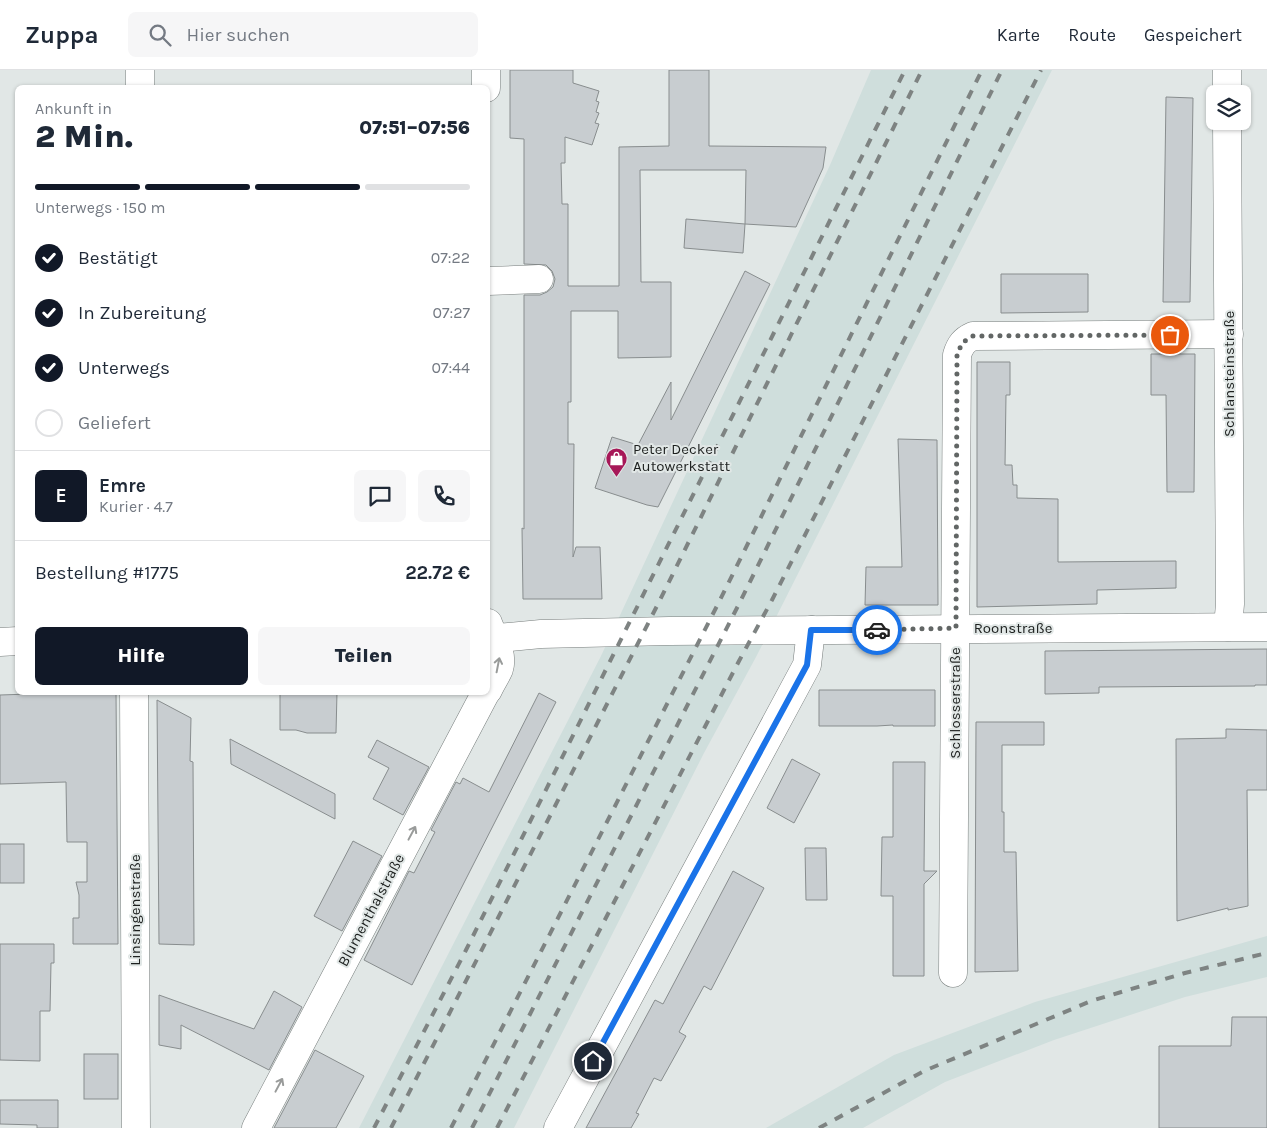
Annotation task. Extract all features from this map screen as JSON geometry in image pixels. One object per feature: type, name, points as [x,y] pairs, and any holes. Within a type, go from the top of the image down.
[{"type":"street","points":[[140,70],[140,85]]},
{"type":"street","points":[[486,70],[486,85]]},
{"type":"street","points":[[1227,70],[1227,85]]},
{"type":"street","name":"Schlansteinstraße","points":[[1227,130],[1230,604],[1228,628]]},
{"type":"street","points":[[490,281],[539,279]]},
{"type":"street","name":"Schlosserstraße","points":[[953,973],[957,355],[962,343],[973,336],[1229,334]]},
{"type":"street","name":"Roonstraße","points":[[490,634],[956,628],[1267,627]]},
{"type":"street","points":[[558,1128],[807,665],[811,630]]},
{"type":"street","name":"Blumenthalstraße","points":[[490,636],[499,653],[500,660],[499,668],[490,685]]},
{"type":"street","points":[[0,642],[15,642]]},
{"type":"street","name":"Linsingenstraße","points":[[134,695],[136,1128]]},
{"type":"street","name":"Blumenthalstraße","points":[[256,1128],[485,695]]},
{"type":"shaded area","points":[[871,70],[1052,70],[756,657],[704,753],[514,1128],[359,1128],[601,656],[830,165]]},
{"type":"shaded area","points":[[1267,936],[1267,977],[1185,997],[1054,1040],[945,1082],[863,1128],[766,1128],[894,1055],[1035,1002]]},
{"type":"building","points":[[510,70],[573,70],[573,83],[599,91],[596,101],[599,102],[596,112],[599,113],[595,123],[599,124],[592,145],[565,137],[565,163],[561,163],[562,204],[568,204],[568,286],[619,286],[619,147],[669,146],[669,70],[709,70],[709,146],[826,147],[823,168],[796,227],[745,224],[746,170],[640,170],[641,282],[671,282],[671,357],[618,358],[618,311],[571,311],[571,402],[568,402],[568,444],[574,444],[573,557],[576,547],[600,547],[602,599],[523,599],[524,295],[540,295],[547,292],[553,287],[555,279],[552,271],[546,265],[524,264],[524,139],[510,138]]},
{"type":"building","points":[[1166,97],[1193,98],[1190,302],[1163,302]]},
{"type":"building","points":[[686,219],[745,224],[743,253],[684,248]]},
{"type":"building","points":[[745,271],[770,284],[658,507],[595,488],[612,437],[638,445],[671,382],[671,420]]},
{"type":"building","points":[[1001,274],[1088,274],[1088,312],[1001,313]]},
{"type":"building","points":[[1151,354],[1195,354],[1194,492],[1167,492],[1166,395],[1151,395]]},
{"type":"building","points":[[977,362],[1010,362],[1010,395],[1006,395],[1005,465],[1012,465],[1013,485],[1017,485],[1017,498],[1058,499],[1058,562],[1176,561],[1176,588],[1097,590],[1097,604],[977,607]]},
{"type":"building","points":[[898,439],[937,440],[938,605],[865,605],[866,567],[902,567]]},
{"type":"building","points":[[1267,649],[1267,685],[1099,687],[1099,693],[1045,694],[1045,651]]},
{"type":"building","points":[[819,690],[935,690],[935,726],[819,726]]},
{"type":"building","points":[[539,693],[556,702],[412,985],[364,960],[409,871],[414,873],[435,832],[431,830],[456,782],[460,784],[463,778],[489,792]]},
{"type":"building","points":[[0,695],[116,695],[118,944],[73,944],[73,918],[79,918],[79,895],[76,882],[87,882],[87,842],[67,842],[66,782],[0,784]]},
{"type":"building","points":[[280,695],[337,695],[336,733],[307,733],[296,730],[280,730]]},
{"type":"building","points":[[157,700],[191,718],[190,761],[193,762],[194,945],[159,944]]},
{"type":"building","points":[[976,722],[1044,722],[1044,745],[1002,745],[1004,852],[1016,852],[1018,971],[975,972]]},
{"type":"building","points":[[1226,729],[1267,730],[1267,790],[1247,790],[1248,906],[1228,910],[1228,908],[1177,921],[1176,739],[1226,738]]},
{"type":"building","points":[[230,739],[335,794],[335,819],[231,764]]},
{"type":"building","points":[[377,740],[429,767],[403,815],[373,799],[389,768],[368,757]]},
{"type":"building","points":[[792,759],[820,774],[794,823],[767,808]]},
{"type":"building","points":[[893,762],[925,762],[924,871],[937,871],[924,884],[924,976],[893,976],[893,896],[881,896],[882,837],[893,837]]},
{"type":"building","points":[[353,841],[382,856],[342,931],[314,916]]},
{"type":"building","points":[[0,844],[24,844],[24,883],[0,883]]},
{"type":"building","points":[[805,848],[826,848],[827,900],[806,900]]},
{"type":"building","points":[[733,871],[764,888],[711,990],[704,986],[679,1032],[686,1036],[661,1081],[654,1078],[636,1113],[639,1114],[631,1128],[586,1128],[655,1000],[663,1004]]},
{"type":"building","points":[[0,944],[54,944],[54,963],[51,963],[50,1011],[40,1011],[40,1061],[0,1060]]},
{"type":"building","points":[[274,991],[302,1007],[269,1070],[181,1025],[181,1049],[159,1045],[159,995],[254,1029]]},
{"type":"building","points":[[1232,1017],[1267,1017],[1267,1128],[1159,1128],[1159,1046],[1231,1046]]},
{"type":"building","points":[[315,1050],[364,1076],[336,1128],[274,1128]]},
{"type":"building","points":[[84,1054],[118,1054],[118,1099],[84,1099]]},
{"type":"building","points":[[0,1100],[58,1100],[58,1128],[37,1128],[37,1125],[0,1124]]},
{"type":"railway","points":[[374,1128],[466,950],[905,70]]},
{"type":"railway","points":[[391,1128],[660,600],[922,70]]},
{"type":"railway","points":[[451,1128],[720,600],[982,70]]},
{"type":"railway","points":[[472,1128],[741,600],[1002,70]]},
{"type":"railway","points":[[497,1128],[772,600],[1041,70]]},
{"type":"railway","points":[[819,1128],[924,1071],[1091,1001],[1185,973],[1267,953]]},
{"type":"way so far","points":[[877,630],[956,628],[957,355],[962,343],[973,336],[1170,335]]},
{"type":"place","name":"Peter Decker Autowerkstatt","points":[[617,477]]},
{"type":"route","points":[[593,1061],[807,665],[811,630],[877,630]]}]
